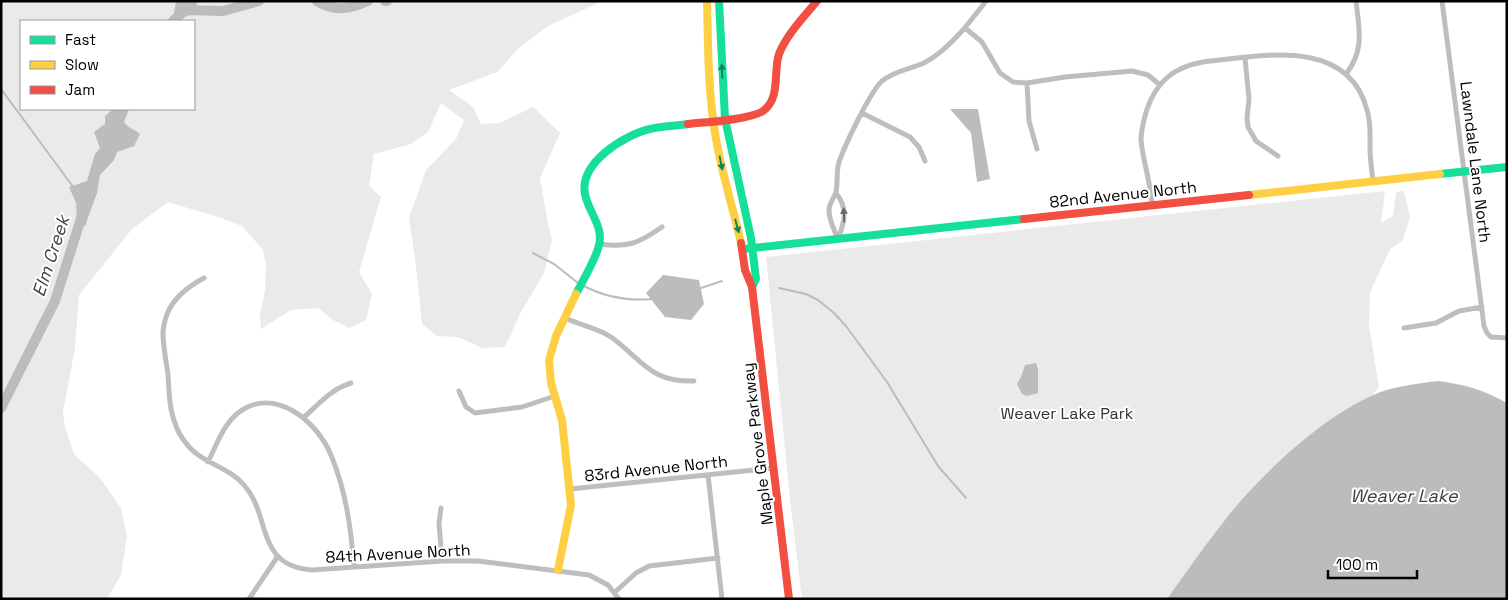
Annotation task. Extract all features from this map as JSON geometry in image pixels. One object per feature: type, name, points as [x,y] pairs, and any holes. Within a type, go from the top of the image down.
[{"type":"street","name":"Maple Grove Parkway","points":[[707,1],[710,86],[714,121],[726,187],[743,249],[747,280],[752,287],[790,599]]},
{"type":"street","name":"Maple Grove Parkway","points":[[719,1],[725,119],[752,248],[756,279],[752,287]]},
{"type":"street","points":[[558,570],[569,521],[570,489],[562,420],[550,382],[549,360],[551,348],[600,244],[598,225],[588,205],[584,187],[589,169],[620,142],[649,129],[756,115],[769,106],[774,96],[776,64],[780,53],[817,1]]},
{"type":"street","points":[[838,239],[829,211],[836,193],[836,174],[839,162],[868,99],[882,81],[891,75],[933,57],[965,28],[986,1]]},
{"type":"street","points":[[1346,74],[1355,62],[1360,47],[1356,1]]},
{"type":"street","name":"Lawndale Lane North","points":[[1442,1],[1484,326],[1491,337],[1507,338]]},
{"type":"street","points":[[965,28],[982,42],[1000,73],[1013,82],[1027,83],[1132,71],[1148,76],[1160,84]]},
{"type":"street","points":[[1152,205],[1141,132],[1150,103],[1160,84],[1179,69],[1191,64],[1280,54],[1314,58],[1329,63],[1346,74],[1358,88],[1367,110],[1373,182]]},
{"type":"street","points":[[1245,58],[1249,100],[1248,127],[1256,141],[1278,156]]},
{"type":"street","points":[[1027,83],[1029,121],[1037,149]]},
{"type":"street","points":[[862,114],[910,137],[919,147],[925,160]]},
{"type":"street","name":"82nd Avenue North","points":[[743,249],[1507,166]]},
{"type":"street","points":[[836,193],[844,205],[845,217],[838,239]]},
{"type":"street","points":[[600,244],[631,245],[648,237],[662,227]]},
{"type":"street","points":[[204,278],[188,286],[174,303],[168,312],[163,332],[174,422],[187,445],[196,454],[237,478],[245,485],[255,503],[271,548],[278,556],[249,599]]},
{"type":"street","points":[[1404,328],[1436,323],[1459,311],[1482,307]]},
{"type":"street","points":[[565,318],[598,330],[611,337],[645,368],[657,374],[676,380],[694,381]]},
{"type":"street","points":[[304,418],[331,391],[339,386],[351,383]]},
{"type":"street","points":[[459,391],[466,407],[475,413],[522,408],[555,396]]},
{"type":"street","points":[[208,462],[230,420],[247,408],[258,404],[270,403],[291,409],[304,418],[321,436],[338,472],[348,514],[354,567]]},
{"type":"street","name":"83rd Avenue North","points":[[570,489],[774,468]]},
{"type":"street","points":[[708,475],[722,599]]},
{"type":"street","points":[[440,508],[439,522],[442,561]]},
{"type":"street","name":"84th Avenue North","points":[[278,556],[294,567],[304,569],[442,561],[478,561],[589,575],[608,585],[615,592]]},
{"type":"street","points":[[619,599],[615,592],[636,573],[649,566],[718,558]]},
{"type":"green space","points":[[1,1],[603,1],[548,26],[520,47],[497,72],[449,90],[473,107],[481,124],[500,123],[533,107],[560,133],[540,178],[552,240],[544,273],[521,312],[505,347],[482,348],[458,337],[437,336],[422,324],[409,218],[426,170],[456,139],[464,120],[441,103],[428,132],[411,144],[374,154],[369,186],[381,197],[359,272],[372,294],[366,320],[349,328],[333,320],[318,308],[291,310],[261,329],[260,314],[265,291],[266,264],[263,250],[242,226],[168,202],[132,229],[79,295],[75,348],[63,412],[65,427],[74,454],[100,478],[121,508],[127,536],[121,575],[107,599],[1,599]]},
{"type":"green space","name":"Weaver Lake Park","points":[[1385,191],[1381,223],[1393,216],[1396,192],[1404,191],[1410,217],[1403,240],[1390,249],[1370,293],[1369,325],[1379,387],[1372,396],[1337,416],[1306,438],[1286,456],[1222,523],[1167,599],[802,599],[791,509],[766,257]]},
{"type":"water","points":[[176,1],[197,1],[192,13],[185,17],[174,13]]},
{"type":"water","points":[[950,109],[978,109],[990,179],[977,182],[971,133]]},
{"type":"water","points":[[112,110],[129,110],[124,122],[140,134],[134,146],[117,152],[114,160],[100,175],[97,193],[85,226],[77,223],[76,203],[69,187],[87,181],[95,154],[100,148],[94,132],[105,124],[105,116]]},
{"type":"water","points":[[663,275],[699,280],[704,304],[691,320],[665,317],[646,293]]},
{"type":"water","points":[[1036,363],[1038,370],[1038,393],[1027,396],[1022,394],[1017,384],[1025,365]]},
{"type":"water","name":"Weaver Lake","points":[[1438,381],[1473,388],[1507,403],[1507,599],[1167,599],[1207,543],[1236,507],[1270,470],[1309,435],[1330,420],[1371,396],[1412,384]]},
{"type":"waterway","name":"Elm Creek","points":[[174,20],[185,10],[223,11],[259,1]]},
{"type":"waterway","name":"Elm Creek","points":[[317,1],[336,8],[355,6],[368,1]]},
{"type":"waterway","points":[[1,89],[74,188]]},
{"type":"waterway","name":"Elm Creek","points":[[1,408],[55,301],[83,212]]},
{"type":"waterway","points":[[533,253],[554,264],[578,283]]},
{"type":"waterway","points":[[698,289],[722,281]]},
{"type":"waterway","points":[[582,285],[599,293],[616,297],[652,299]]},
{"type":"waterway","points":[[779,288],[806,294],[818,300],[846,326],[887,382],[938,466],[966,498]]},
{"type":"traffic: fast","points":[[719,1],[725,119],[751,238],[756,279],[752,287]]},
{"type":"traffic: fast","points":[[576,294],[589,270],[599,245],[598,225],[585,194],[585,183],[596,161],[616,144],[639,132],[659,127],[688,124]]},
{"type":"traffic: fast","points":[[1440,174],[1507,167]]},
{"type":"traffic: fast","points":[[743,249],[1024,219]]},
{"type":"traffic: slow","points":[[707,1],[713,122],[721,165],[741,243]]},
{"type":"traffic: slow","points":[[1249,195],[1440,174]]},
{"type":"traffic: slow","points":[[558,570],[571,505],[562,420],[551,383],[549,360],[556,336],[576,294]]},
{"type":"traffic: jam","points":[[688,124],[748,117],[763,111],[769,106],[776,84],[777,61],[782,47],[796,26],[817,1]]},
{"type":"traffic: jam","points":[[1024,219],[1249,195]]},
{"type":"traffic: jam","points":[[741,243],[745,270],[752,287],[789,599]]}]
